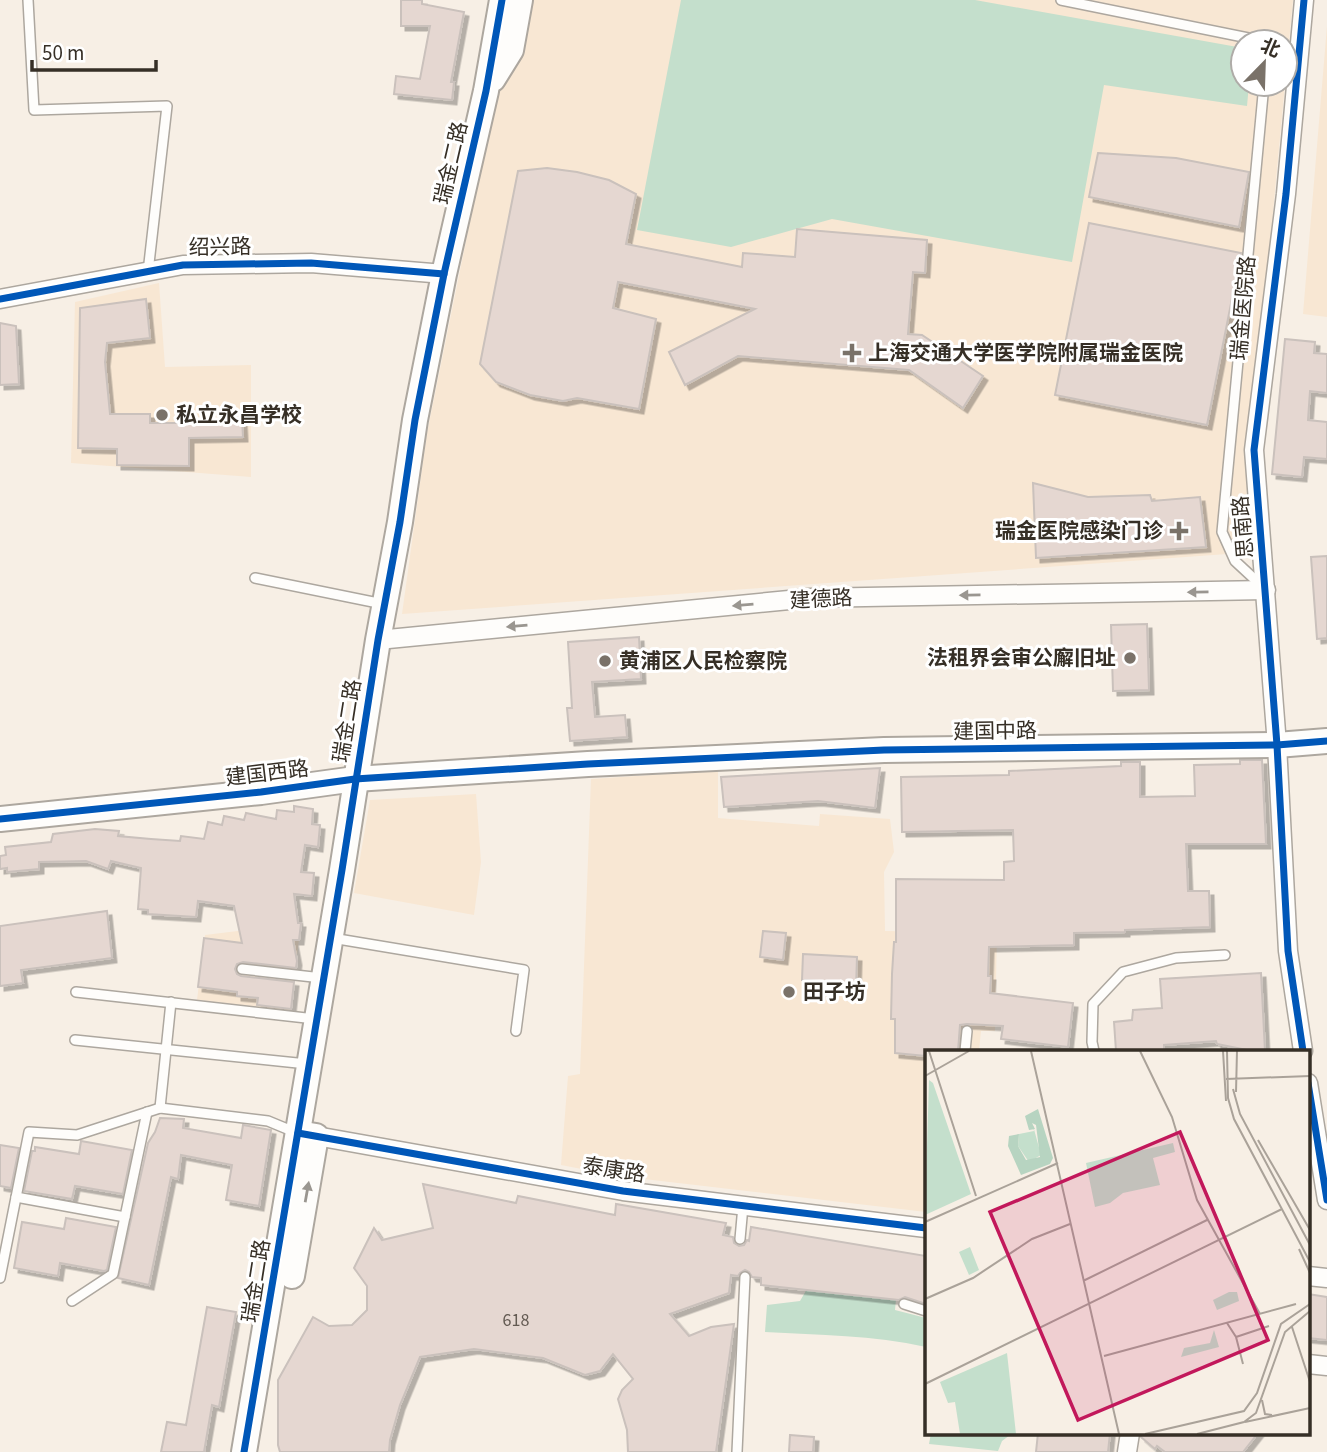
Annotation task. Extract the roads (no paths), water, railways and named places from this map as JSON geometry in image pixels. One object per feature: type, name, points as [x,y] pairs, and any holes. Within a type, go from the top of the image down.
[{"type":"main road","name":"瑞金二路","points":[[244,1452],[307,1135],[309,1064],[415,420],[444,274],[486,91],[502,0]]},
{"type":"main road","points":[[486,91],[511,50],[520,0]]},
{"type":"main road","name":"建国中路","points":[[664,761],[884,750],[1327,741]]},
{"type":"main road","name":"建国西路","points":[[0,819],[261,792],[355,779],[664,761]]},
{"type":"main road","points":[[260,1452],[307,1135]]},
{"type":"street","name":"思南路","points":[[1303,1050],[1288,951],[1277,744],[1254,450],[1286,194],[1304,0]]},
{"type":"street","name":"绍兴路","points":[[0,299],[183,265],[311,263],[444,274]]},
{"type":"street","name":"建德路","points":[[378,640],[810,598],[1266,590]]},
{"type":"street","points":[[1310,1107],[1327,1200]]},
{"type":"street","name":"泰康路","points":[[307,1135],[623,1191],[925,1228]]},
{"type":"street","points":[[1127,1452],[1130,1434]]},
{"type":"lane","points":[[28,0],[34,110],[167,106],[148,272]]},
{"type":"lane","points":[[1061,0],[1229,34]]},
{"type":"lane","name":"瑞金医院路","points":[[1263,98],[1222,532],[1235,562],[1266,590]]},
{"type":"lane","points":[[255,578],[384,604]]},
{"type":"lane","points":[[330,938],[524,970],[516,1031]]},
{"type":"lane","points":[[1094,1050],[1093,1004],[1123,972],[1176,958],[1225,955]]},
{"type":"lane","points":[[242,969],[324,978]]},
{"type":"lane","points":[[76,992],[316,1019]]},
{"type":"lane","points":[[160,1108],[171,1002]]},
{"type":"lane","points":[[965,1050],[967,1031]]},
{"type":"lane","points":[[75,1040],[309,1064]]},
{"type":"lane","points":[[0,1278],[29,1132],[77,1135],[160,1108],[268,1121],[307,1135]]},
{"type":"lane","points":[[72,1301],[113,1274],[147,1112]]},
{"type":"lane","points":[[16,1197],[125,1217]]},
{"type":"lane","points":[[740,1239],[743,1206]]},
{"type":"lane","points":[[0,1213],[12,1215]]},
{"type":"lane","points":[[737,1452],[745,1277]]},
{"type":"lane","points":[[904,1304],[925,1311]]},
{"type":"place","name":"上海交通大学医学院附属瑞金医院","points":[[852,353]]},
{"type":"place","name":"私立永昌学校","points":[[162,415]]},
{"type":"place","name":"瑞金医院感染门诊","points":[[1179,531]]},
{"type":"place","name":"法租界会审公廨旧址","points":[[1130,658]]},
{"type":"place","name":"黄浦区人民检察院","points":[[605,661]]},
{"type":"place","name":"田子坊","points":[[789,992]]}]
